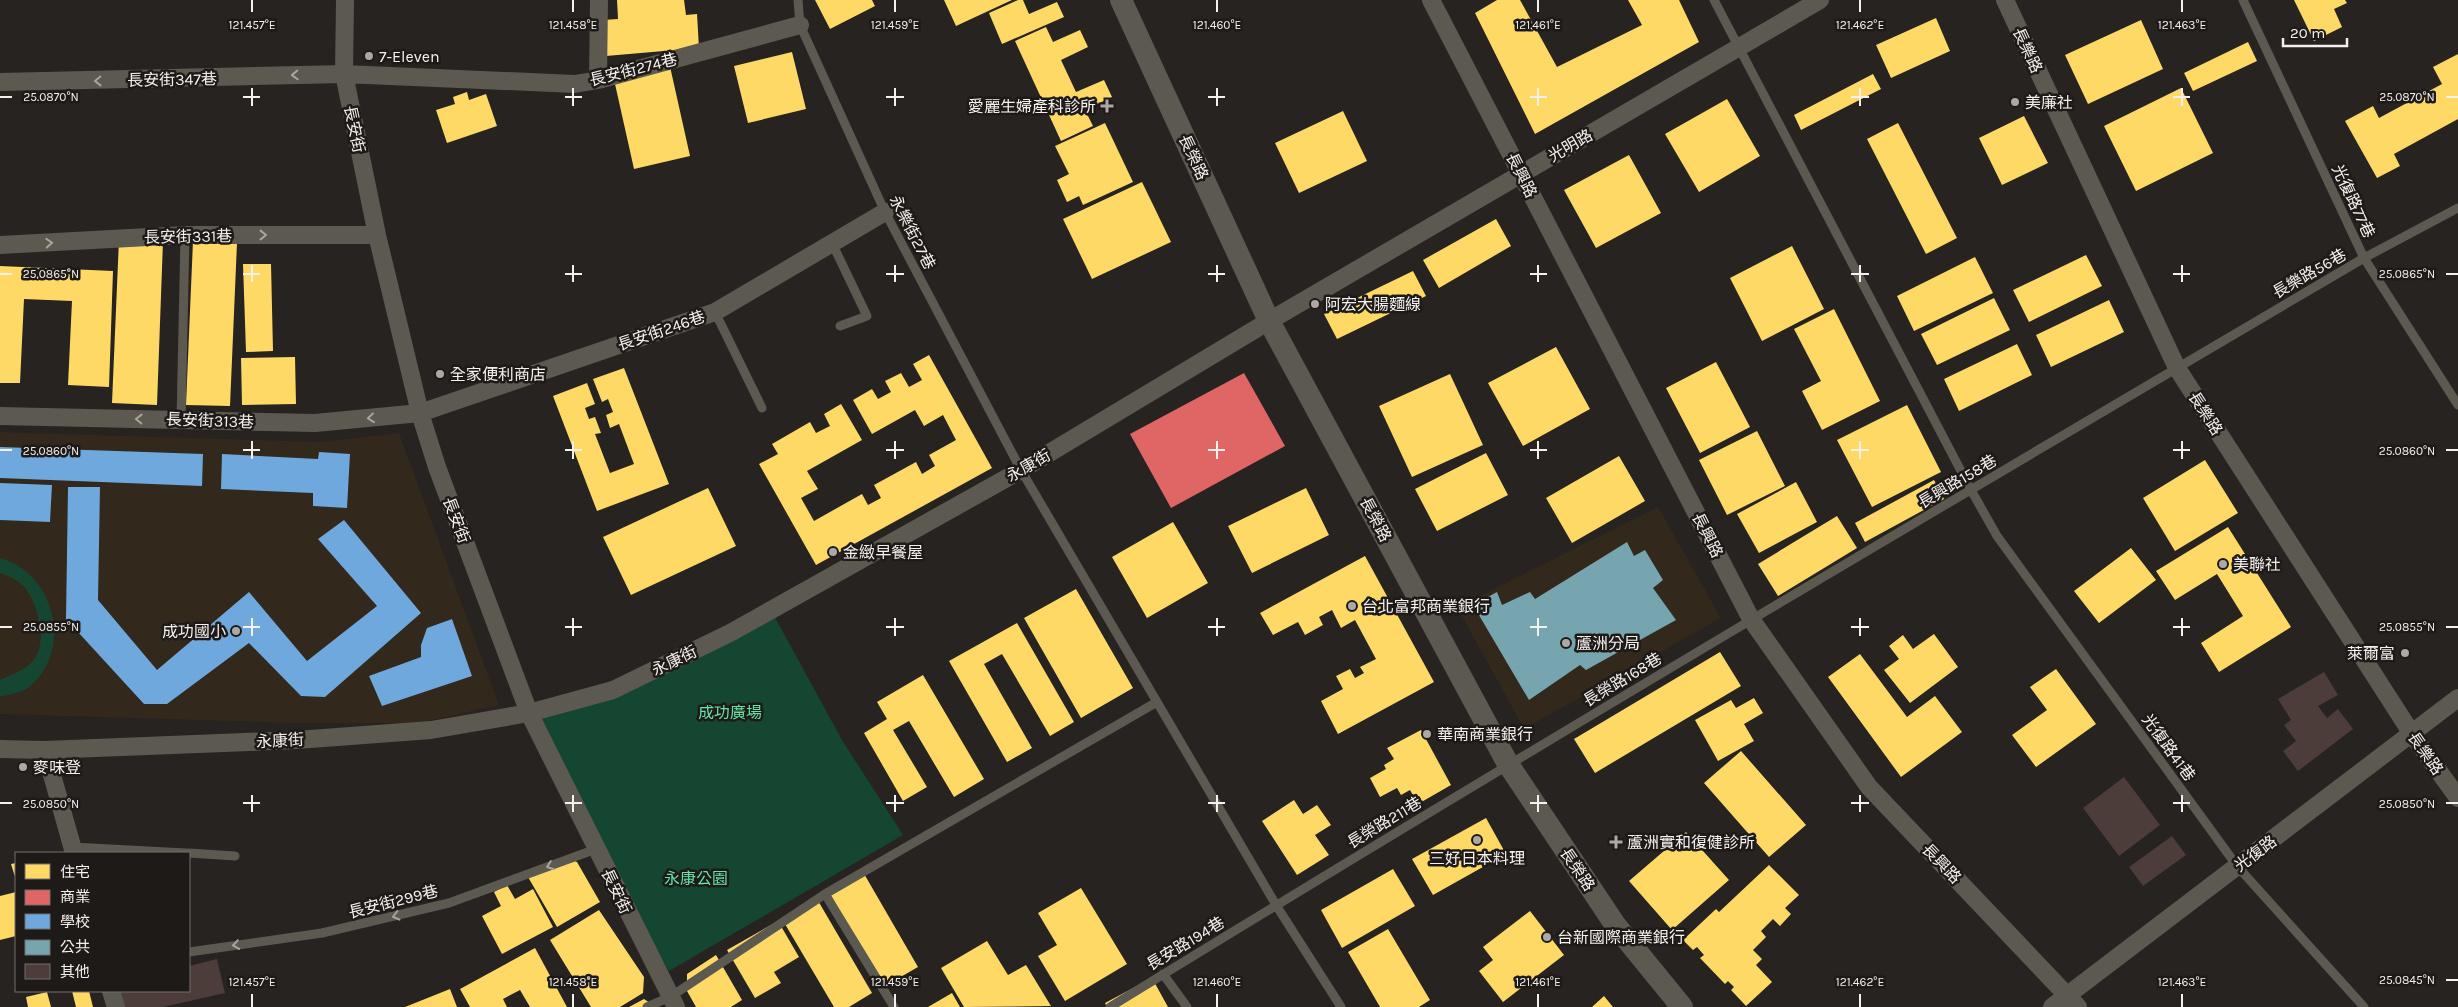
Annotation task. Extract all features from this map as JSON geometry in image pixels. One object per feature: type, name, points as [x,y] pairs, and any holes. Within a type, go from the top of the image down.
[{"type":"street","name":"長安街","points":[[345,0],[344,74],[377,235],[420,413],[437,467],[529,713],[673,1002]]},
{"type":"street","points":[[598,0],[598,80]]},
{"type":"street","name":"長榮路","points":[[1121,0],[1269,321],[1508,764],[1616,926],[1682,1007]]},
{"type":"street","name":"長興路","points":[[1431,0],[1751,619],[1869,787],[2072,1001]]},
{"type":"street","name":"光明路","points":[[1269,321],[1820,0]]},
{"type":"street","name":"長樂路","points":[[2005,0],[2177,368],[2412,734],[2458,798]]},
{"type":"street","name":"長安街274巷","points":[[344,74],[575,84],[598,80],[800,25]]},
{"type":"street","name":"長安街347巷","points":[[0,82],[344,74]]},
{"type":"street","name":"長安街246巷","points":[[420,413],[715,312],[885,212]]},
{"type":"street","name":"長安街331巷","points":[[0,246],[185,235],[377,235]]},
{"type":"street","name":"永康街","points":[[0,749],[45,750],[297,740],[431,730],[529,713],[613,690],[730,633],[1021,470],[1269,321]]},
{"type":"street","name":"長安街313巷","points":[[0,416],[315,423],[420,413]]},
{"type":"street","name":"光復路","points":[[2052,1007],[2072,1001],[2237,866],[2458,698]]},
{"type":"street","points":[[45,750],[73,850]]},
{"type":"street","points":[[111,992],[116,1007]]},
{"type":"lane","name":"永樂街27巷","points":[[798,0],[800,25],[885,212],[1021,470],[1276,905],[1341,1007]]},
{"type":"lane","name":"光復路41巷","points":[[1714,0],[1971,490],[1997,536],[2237,866],[2364,1007]]},
{"type":"lane","name":"光復路77巷","points":[[2243,0],[2364,258],[2458,405]]},
{"type":"lane","name":"長樂路56巷","points":[[2177,368],[2364,258],[2458,208]]},
{"type":"lane","points":[[181,420],[185,235]]},
{"type":"lane","points":[[832,243],[867,316],[840,326]]},
{"type":"lane","points":[[715,312],[762,408]]},
{"type":"lane","name":"長興路158巷","points":[[1751,619],[2177,368]]},
{"type":"lane","name":"長榮路168巷","points":[[1508,764],[1751,619]]},
{"type":"lane","points":[[647,1007],[673,1002],[825,894],[1157,702]]},
{"type":"lane","name":"長榮路211巷","points":[[1276,905],[1508,764]]},
{"type":"lane","name":"長安街299巷","points":[[190,952],[322,933],[449,903],[596,849]]},
{"type":"lane","points":[[73,850],[150,852]]},
{"type":"lane","points":[[190,853],[235,856]]},
{"type":"lane","points":[[825,894],[894,1007]]},
{"type":"lane","name":"長安路194巷","points":[[1110,1007],[1276,905]]},
{"type":"lane","points":[[1163,974],[1187,1007]]},
{"type":"shaded area","name":"成功國小","points":[[0,432],[319,442],[399,433],[499,705],[420,723],[293,723],[0,714]]},
{"type":"shaded area","points":[[1658,507],[1721,618],[1524,729],[1457,607]]},
{"type":"green space","points":[[0,558],[19,566],[34,579],[45,596],[52,614],[54,634],[51,653],[43,671],[26,689],[4,696],[0,696],[0,680],[20,671],[31,663],[40,647],[41,637],[38,616],[31,597],[21,584],[11,577],[0,573]]},
{"type":"green space","points":[[771,610],[842,740],[903,835],[669,971],[596,849],[529,713],[625,684]]},
{"type":"building: 住宅","points":[[617,0],[684,0],[686,15],[697,14],[699,48],[606,56],[603,20],[618,19]]},
{"type":"building: 住宅","points":[[815,0],[872,0],[875,6],[830,29]]},
{"type":"building: 住宅","points":[[944,0],[1012,0],[956,26]]},
{"type":"building: 住宅","points":[[1018,0],[1023,0],[1029,14],[1057,2],[1064,17],[1002,44],[989,13]]},
{"type":"building: 住宅","points":[[1497,0],[1520,0],[1557,67],[1642,25],[1628,0],[1679,0],[1699,42],[1535,134],[1475,13]]},
{"type":"building: 住宅","points":[[2294,0],[2345,0],[2347,3],[2334,9],[2342,27],[2314,41]]},
{"type":"building: 住宅","points":[[1936,18],[1950,51],[1891,78],[1876,45]]},
{"type":"building: 住宅","points":[[2141,20],[2163,69],[2088,104],[2065,55]]},
{"type":"building: 住宅","points":[[1046,27],[1053,42],[1080,30],[1088,47],[1061,60],[1076,92],[1104,80],[1112,97],[1085,110],[1093,126],[1061,141],[1015,41]]},
{"type":"building: 住宅","points":[[2248,42],[2257,61],[2193,91],[2184,73]]},
{"type":"building: 住宅","points":[[792,52],[806,109],[748,123],[734,66]]},
{"type":"building: 住宅","points":[[2458,54],[2458,119],[2394,154],[2400,166],[2377,178],[2345,121],[2373,106],[2379,118],[2442,84],[2433,67]]},
{"type":"building: 住宅","points":[[669,62],[690,156],[634,169],[613,75]]},
{"type":"building: 住宅","points":[[1873,74],[1881,89],[1801,130],[1794,115]]},
{"type":"building: 住宅","points":[[2181,88],[2213,153],[2136,191],[2104,126]]},
{"type":"building: 住宅","points":[[467,92],[469,100],[486,94],[497,126],[447,143],[436,110],[455,104],[453,97]]},
{"type":"building: 住宅","points":[[1727,99],[1760,156],[1699,192],[1665,134]]},
{"type":"building: 住宅","points":[[1343,111],[1367,161],[1299,193],[1275,143]]},
{"type":"building: 住宅","points":[[2024,116],[2048,163],[2002,185],[1979,138]]},
{"type":"building: 住宅","points":[[1105,123],[1133,182],[1083,205],[1079,196],[1067,202],[1057,180],[1069,174],[1055,146]]},
{"type":"building: 住宅","points":[[1898,123],[1957,238],[1926,254],[1867,139]]},
{"type":"building: 住宅","points":[[1629,155],[1661,213],[1596,248],[1564,190]]},
{"type":"building: 住宅","points":[[1142,182],[1171,242],[1092,279],[1063,219]]},
{"type":"building: 住宅","points":[[1496,219],[1511,246],[1439,288],[1423,260]]},
{"type":"building: 住宅","points":[[119,239],[163,241],[157,405],[112,403]]},
{"type":"building: 住宅","points":[[193,241],[237,243],[230,406],[186,405]]},
{"type":"building: 住宅","points":[[1792,246],[1824,309],[1762,341],[1730,278]]},
{"type":"building: 住宅","points":[[2086,255],[2102,286],[2029,322],[2013,290]]},
{"type":"building: 住宅","points":[[1975,257],[1993,293],[1914,331],[1897,296]]},
{"type":"building: 住宅","points":[[243,264],[271,264],[273,351],[246,352]]},
{"type":"building: 住宅","points":[[0,266],[113,271],[109,387],[68,385],[72,301],[24,299],[20,383],[0,383]]},
{"type":"building: 住宅","points":[[1413,271],[1426,296],[1337,339],[1324,314]]},
{"type":"building: 住宅","points":[[1994,298],[2010,330],[1937,365],[1921,334]]},
{"type":"building: 住宅","points":[[2109,300],[2124,332],[2051,367],[2036,335]]},
{"type":"building: 住宅","points":[[1834,309],[1880,401],[1822,430],[1802,391],[1821,381],[1794,329]]},
{"type":"building: 住宅","points":[[2017,344],[2032,375],[1959,411],[1944,379]]},
{"type":"building: 住宅","points":[[1556,347],[1590,409],[1523,446],[1488,383]]},
{"type":"building: 住宅","points":[[929,355],[992,468],[816,565],[759,464],[778,454],[772,444],[810,422],[816,433],[830,426],[824,414],[841,404],[862,440],[807,471],[818,489],[801,498],[814,521],[862,494],[868,505],[881,498],[874,485],[916,462],[922,474],[935,466],[929,455],[956,440],[943,415],[924,426],[915,410],[872,434],[853,400],[872,389],[878,399],[891,392],[885,381],[901,373],[909,387],[922,380],[913,364]]},
{"type":"building: 住宅","points":[[295,357],[296,404],[242,405],[241,358]]},
{"type":"building: 住宅","points":[[1716,362],[1750,427],[1700,453],[1666,388]]},
{"type":"building: 住宅","points":[[624,368],[669,484],[597,511],[553,396],[587,383],[595,404],[585,408],[589,419],[595,417],[601,433],[595,434],[610,473],[634,464],[619,424],[610,428],[606,415],[613,412],[608,399],[602,402],[593,379]]},
{"type":"building: 住宅","points":[[1450,374],[1483,445],[1412,477],[1379,406]]},
{"type":"building: 住宅","points":[[1907,405],[1941,472],[1872,507],[1837,440]]},
{"type":"building: 住宅","points":[[1757,431],[1785,486],[1727,515],[1699,460]]},
{"type":"building: 住宅","points":[[1486,453],[1508,495],[1437,531],[1415,489]]},
{"type":"building: 住宅","points":[[1619,456],[1645,501],[1572,543],[1546,498]]},
{"type":"building: 住宅","points":[[2205,460],[2238,513],[2175,551],[2143,498]]},
{"type":"building: 住宅","points":[[1934,480],[1944,499],[1865,542],[1855,523]]},
{"type":"building: 住宅","points":[[1796,482],[1817,522],[1759,553],[1737,514]]},
{"type":"building: 住宅","points":[[708,488],[736,546],[631,595],[603,537]]},
{"type":"building: 住宅","points":[[1306,488],[1329,535],[1252,573],[1228,526]]},
{"type":"building: 住宅","points":[[1837,516],[1857,548],[1778,596],[1758,564]]},
{"type":"building: 住宅","points":[[1173,522],[1208,583],[1147,618],[1112,557]]},
{"type":"building: 住宅","points":[[2228,527],[2291,627],[2219,672],[2201,643],[2243,616],[2217,574],[2175,600],[2156,571]]},
{"type":"building: 住宅","points":[[2131,548],[2156,580],[2099,623],[2074,591]]},
{"type":"building: 住宅","points":[[1365,556],[1434,682],[1338,734],[1321,701],[1343,689],[1336,676],[1350,669],[1355,678],[1364,673],[1360,667],[1376,659],[1355,620],[1341,628],[1332,610],[1319,617],[1323,625],[1305,635],[1298,622],[1273,635],[1260,613]]},
{"type":"building: 住宅","points":[[1076,589],[1133,688],[1081,718],[1024,618]]},
{"type":"building: 住宅","points":[[1017,623],[1074,722],[1050,736],[1002,654],[984,664],[1032,748],[1007,762],[949,661]]},
{"type":"building: 住宅","points":[[1934,634],[1958,667],[1910,703],[1884,670],[1899,659],[1889,646],[1903,635],[1913,649]]},
{"type":"building: 住宅","points":[[1720,652],[1741,686],[1595,773],[1574,739]]},
{"type":"building: 住宅","points":[[1860,654],[1907,717],[1935,696],[1962,732],[1901,777],[1828,677]]},
{"type":"building: 住宅","points":[[2056,669],[2096,724],[2036,767],[2012,735],[2047,710],[2030,687]]},
{"type":"building: 住宅","points":[[923,675],[984,779],[954,797],[909,721],[893,730],[927,787],[903,801],[864,733],[887,719],[877,702]]},
{"type":"building: 住宅","points":[[1754,698],[1763,713],[1744,724],[1754,741],[1718,761],[1695,720],[1731,700],[1736,708]]},
{"type":"building: 住宅","points":[[1421,730],[1451,785],[1418,804],[1410,790],[1401,795],[1397,788],[1380,797],[1370,778],[1386,769],[1384,765],[1394,759],[1387,748]]},
{"type":"building: 住宅","points":[[1741,751],[1806,825],[1769,857],[1704,783]]},
{"type":"building: 住宅","points":[[1294,800],[1303,814],[1317,805],[1331,825],[1315,835],[1329,855],[1297,875],[1262,821]]},
{"type":"building: 住宅","points":[[1486,818],[1506,854],[1433,895],[1412,859]]},
{"type":"building: 住宅","points":[[1686,832],[1729,880],[1672,930],[1629,881]]},
{"type":"building: 住宅","points":[[570,859],[577,862],[600,902],[557,927],[528,877]]},
{"type":"building: 住宅","points":[[15,863],[15,877],[11,864]]},
{"type":"building: 住宅","points":[[1769,865],[1799,895],[1785,908],[1791,914],[1780,926],[1773,919],[1761,931],[1766,937],[1753,950],[1762,959],[1756,965],[1772,982],[1746,1006],[1731,990],[1734,987],[1728,981],[1725,984],[1700,958],[1704,955],[1697,947],[1693,950],[1683,940],[1716,909],[1719,912]]},
{"type":"building: 住宅","points":[[1393,869],[1415,906],[1342,948],[1321,910]]},
{"type":"building: 住宅","points":[[863,872],[918,967],[883,987],[829,892]]},
{"type":"building: 住宅","points":[[507,885],[515,899],[533,889],[553,927],[502,954],[482,916],[501,906],[494,892]]},
{"type":"building: 住宅","points":[[1081,888],[1127,964],[1065,1001],[1038,956],[1057,945],[1038,913]]},
{"type":"building: 住宅","points":[[15,892],[15,936],[0,940],[0,896]]},
{"type":"building: 住宅","points":[[817,899],[872,993],[849,1007],[834,1007],[782,919]]},
{"type":"building: 住宅","points":[[599,910],[644,977],[643,993],[620,1007],[591,1007],[550,940]]},
{"type":"building: 住宅","points":[[1530,911],[1564,955],[1503,1002],[1479,971],[1493,960],[1483,947]]},
{"type":"building: 住宅","points":[[778,921],[799,957],[774,972],[781,983],[755,998],[727,950]]},
{"type":"building: 住宅","points":[[1388,929],[1430,1000],[1419,1007],[1380,1007],[1348,952]]},
{"type":"building: 住宅","points":[[987,941],[1008,975],[1026,965],[1051,1006],[964,1007],[941,968]]},
{"type":"building: 住宅","points":[[535,948],[567,1007],[530,1007],[520,990],[503,999],[507,1007],[470,1007],[460,989]]},
{"type":"building: 住宅","points":[[716,955],[742,1000],[731,1007],[696,1007],[687,991],[687,974]]},
{"type":"building: 住宅","points":[[1152,978],[1168,1007],[1107,1007],[1105,1003]]},
{"type":"building: 住宅","points":[[450,989],[457,1007],[405,1007]]},
{"type":"building: 住宅","points":[[47,992],[51,1007],[28,1007],[26,997]]},
{"type":"building: 住宅","points":[[72,992],[89,992],[93,1007],[76,1007]]},
{"type":"building: 住宅","points":[[952,993],[960,1007],[928,1007]]},
{"type":"building: 住宅","points":[[1604,996],[1613,1007],[1592,1007]]},
{"type":"building: 住宅","points":[[644,999],[656,1007],[629,1007]]},
{"type":"building: 商業","points":[[1244,373],[1285,446],[1171,508],[1130,434]]},
{"type":"building: 學校","points":[[0,447],[203,454],[202,486],[0,478]]},
{"type":"building: 學校","points":[[319,452],[350,454],[347,508],[313,506],[313,493],[221,489],[222,454],[318,459]]},
{"type":"building: 學校","points":[[0,483],[52,485],[50,522],[0,520]]},
{"type":"building: 學校","points":[[68,487],[100,487],[98,600],[157,670],[249,592],[307,661],[377,606],[318,539],[344,520],[421,613],[325,697],[301,696],[249,643],[167,704],[144,704],[66,619]]},
{"type":"building: 學校","points":[[452,619],[472,676],[382,706],[369,676],[421,657],[421,645],[427,628]]},
{"type":"building: 公共","name":"蘆洲分局","points":[[1627,542],[1634,556],[1645,550],[1663,580],[1653,588],[1676,620],[1586,670],[1580,665],[1529,700],[1473,605],[1497,592],[1502,605],[1530,592],[1535,599]]},
{"type":"building: 其他","points":[[2324,672],[2338,695],[2318,706],[2327,718],[2338,709],[2353,729],[2298,771],[2283,751],[2296,741],[2284,725],[2291,720],[2278,699]]},
{"type":"building: 其他","points":[[2124,777],[2160,825],[2119,856],[2083,808]]},
{"type":"building: 其他","points":[[2172,836],[2186,855],[2143,886],[2129,867]]},
{"type":"building: 其他","points":[[217,959],[225,993],[163,1007],[122,1007],[118,992],[190,992],[190,966]]},
{"type":"place","name":"7-Eleven","points":[[369,56]]},
{"type":"place","name":"美廉社","points":[[2015,102]]},
{"type":"place","name":"愛麗生婦產科診所","points":[[1107,106]]},
{"type":"place","name":"阿宏大腸麵線","points":[[1315,304]]},
{"type":"place","name":"全家便利商店","points":[[440,374]]},
{"type":"place","name":"金緻早餐屋","points":[[833,552]]},
{"type":"place","name":"美聯社","points":[[2223,564]]},
{"type":"place","name":"台北富邦商業銀行","points":[[1352,606]]},
{"type":"place","name":"成功國小","points":[[236,631]]},
{"type":"place","name":"蘆洲分局","points":[[1566,643]]},
{"type":"place","name":"萊爾富","points":[[2405,653]]},
{"type":"place","name":"華南商業銀行","points":[[1427,734]]},
{"type":"place","name":"麥味登","points":[[23,767]]},
{"type":"place","name":"三好日本料理","points":[[1477,840]]},
{"type":"place","name":"蘆洲實和復健診所","points":[[1616,842]]},
{"type":"place","name":"台新國際商業銀行","points":[[1547,937]]},
{"type":"park label","name":"成功廣場","points":[[730,712]]},
{"type":"park label","name":"永康公園","points":[[696,878]]}]
